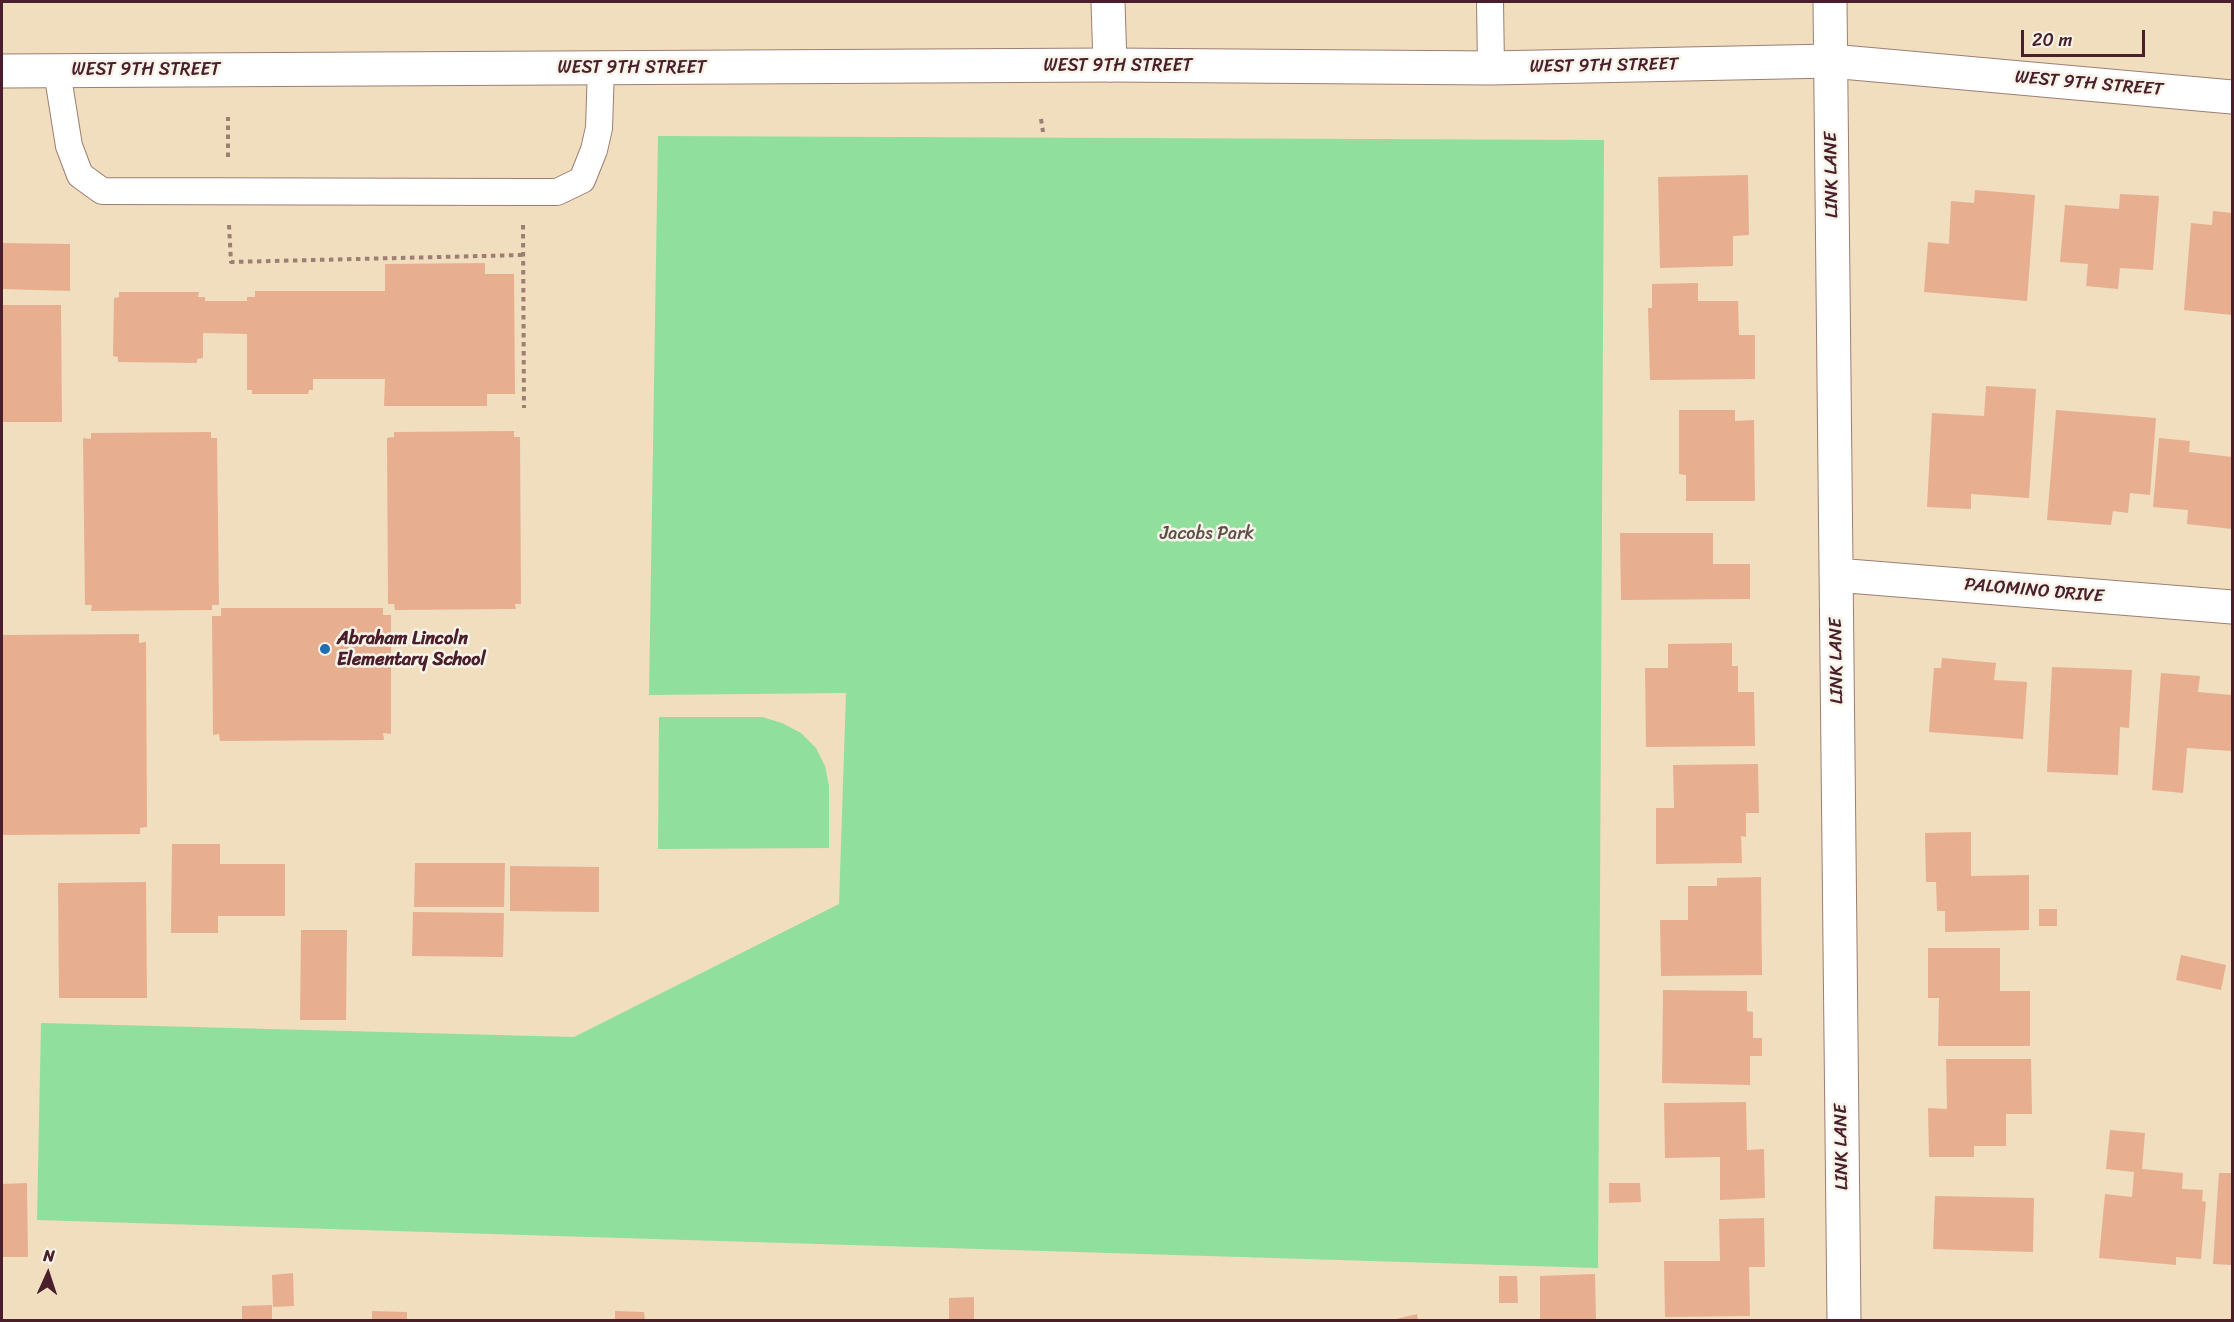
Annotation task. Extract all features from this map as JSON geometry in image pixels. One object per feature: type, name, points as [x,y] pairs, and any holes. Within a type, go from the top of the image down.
[{"type":"street","points":[[1108,2],[1110,65]]},
{"type":"street","name":"LINK LANE","points":[[1830,2],[1844,1320]]},
{"type":"street","name":"WEST 9TH STREET","points":[[2,71],[1110,65],[1491,68],[1831,61],[2232,98]]},
{"type":"street","name":"PALOMINO DRIVE","points":[[1836,575],[2232,607]]},
{"type":"lane","points":[[1490,2],[1491,68]]},
{"type":"lane","points":[[57,71],[69,146],[76,165],[80,175],[102,192],[557,192],[582,180],[594,150],[599,129],[601,68]]},
{"type":"path","points":[[228,117],[228,164]]},
{"type":"path","points":[[1041,118],[1043,132]]},
{"type":"path","points":[[523,192],[524,408]]},
{"type":"path","points":[[229,218],[231,262],[524,255]]},
{"type":"green space","name":"Jacobs Park","points":[[658,136],[1604,140],[1598,1268],[37,1220],[41,1023],[574,1037],[839,904],[846,693],[649,695]]},
{"type":"green space","points":[[659,717],[762,717],[782,723],[801,733],[816,748],[825,766],[829,786],[829,848],[658,849]]},
{"type":"building","points":[[1748,175],[1749,235],[1733,236],[1733,266],[1660,268],[1658,177]]},
{"type":"building","points":[[1975,190],[2035,195],[2027,301],[1924,292],[1928,242],[1949,244],[1951,201],[1974,203]]},
{"type":"building","points":[[2120,194],[2159,196],[2153,270],[2120,268],[2118,289],[2086,286],[2088,264],[2060,262],[2065,205],[2119,209]]},
{"type":"building","points":[[2213,211],[2232,213],[2232,315],[2184,310],[2191,223],[2212,225]]},
{"type":"building","points":[[2,243],[70,244],[70,291],[2,289]]},
{"type":"building","points":[[485,263],[485,274],[514,274],[515,394],[487,394],[487,406],[384,406],[385,379],[313,379],[313,390],[309,390],[308,394],[252,394],[252,390],[247,390],[247,334],[203,333],[203,358],[197,359],[197,363],[118,362],[118,357],[113,356],[114,298],[119,297],[119,292],[199,292],[198,297],[205,297],[205,301],[247,301],[247,297],[255,297],[255,291],[385,291],[385,264]]},
{"type":"building","points":[[1698,283],[1698,301],[1738,301],[1739,335],[1755,335],[1755,379],[1650,380],[1648,308],[1652,308],[1652,284]]},
{"type":"building","points":[[2,305],[61,305],[62,422],[2,422]]},
{"type":"building","points":[[1986,386],[2036,389],[2029,498],[1971,494],[1971,509],[1927,507],[1932,413],[1984,416]]},
{"type":"building","points":[[1679,410],[1735,410],[1735,421],[1754,420],[1755,501],[1686,501],[1686,475],[1679,474]]},
{"type":"building","points":[[2056,410],[2156,418],[2150,495],[2130,493],[2128,513],[2113,511],[2111,525],[2047,520]]},
{"type":"building","points":[[514,431],[514,437],[520,437],[521,604],[515,604],[516,609],[395,610],[394,604],[388,604],[387,438],[394,437],[394,432]]},
{"type":"building","points":[[211,432],[211,438],[217,438],[219,605],[212,605],[212,610],[91,611],[92,605],[85,605],[83,438],[91,439],[91,433]]},
{"type":"building","points":[[2159,438],[2190,441],[2189,452],[2232,457],[2232,529],[2187,524],[2188,510],[2153,507]]},
{"type":"building","points":[[1620,533],[1713,533],[1713,564],[1750,564],[1750,599],[1621,600]]},
{"type":"building","points":[[221,608],[383,608],[383,615],[391,615],[391,734],[383,733],[384,740],[220,741],[219,734],[213,735],[212,616],[221,616]]},
{"type":"building","points":[[139,634],[139,643],[146,642],[147,827],[140,828],[140,834],[2,835],[2,635]]},
{"type":"building","points":[[1732,643],[1732,666],[1738,666],[1738,692],[1754,692],[1755,746],[1646,747],[1645,668],[1668,668],[1668,644]]},
{"type":"building","points":[[1942,658],[1996,663],[1994,680],[2027,682],[2023,739],[1929,732],[1934,668],[1941,668]]},
{"type":"building","points":[[2052,667],[2132,670],[2129,728],[2120,727],[2118,775],[2047,772]]},
{"type":"building","points":[[2161,673],[2200,676],[2198,692],[2232,695],[2232,751],[2187,748],[2183,793],[2152,790]]},
{"type":"building","points":[[1758,764],[1759,813],[1746,813],[1746,837],[1741,836],[1742,863],[1656,864],[1656,808],[1674,808],[1673,765]]},
{"type":"building","points":[[1971,832],[1971,876],[2029,875],[2029,930],[1945,932],[1945,911],[1937,911],[1936,882],[1926,882],[1925,833]]},
{"type":"building","points":[[172,844],[220,844],[220,864],[285,864],[285,916],[218,916],[218,933],[171,933]]},
{"type":"building","points":[[415,863],[505,863],[504,907],[414,907]]},
{"type":"building","points":[[510,866],[599,867],[599,912],[510,911]]},
{"type":"building","points":[[1761,877],[1762,975],[1661,976],[1660,920],[1688,920],[1688,886],[1717,886],[1717,878]]},
{"type":"building","points":[[146,882],[147,998],[59,998],[58,883]]},
{"type":"building","points":[[2039,909],[2057,909],[2057,926],[2039,926]]},
{"type":"building","points":[[413,912],[504,913],[503,957],[412,956]]},
{"type":"building","points":[[301,930],[347,930],[346,1020],[300,1020]]},
{"type":"building","points":[[1928,948],[2000,948],[2000,991],[2030,991],[2030,1046],[1938,1046],[1939,998],[1928,998]]},
{"type":"building","points":[[2181,955],[2226,965],[2221,990],[2176,980]]},
{"type":"building","points":[[1663,990],[1747,991],[1747,1011],[1753,1012],[1753,1038],[1762,1038],[1762,1056],[1750,1056],[1750,1085],[1662,1083]]},
{"type":"building","points":[[1946,1059],[2031,1059],[2032,1114],[2006,1114],[2006,1146],[1974,1146],[1974,1157],[1929,1157],[1928,1108],[1947,1109]]},
{"type":"building","points":[[1746,1102],[1747,1150],[1764,1149],[1765,1198],[1720,1200],[1720,1157],[1665,1158],[1664,1103]]},
{"type":"building","points":[[2110,1130],[2145,1133],[2142,1169],[2183,1173],[2182,1189],[2203,1190],[2202,1201],[2206,1202],[2201,1259],[2176,1257],[2176,1265],[2099,1258],[2105,1194],[2132,1197],[2134,1172],[2106,1169]]},
{"type":"building","points":[[2219,1173],[2232,1173],[2232,1265],[2213,1264]]},
{"type":"building","points":[[27,1183],[28,1257],[2,1257],[2,1184]]},
{"type":"building","points":[[1609,1183],[1640,1183],[1641,1202],[1609,1203]]},
{"type":"building","points":[[1935,1196],[2034,1198],[2033,1252],[1933,1249]]},
{"type":"building","points":[[1764,1218],[1765,1267],[1749,1267],[1750,1316],[1665,1317],[1664,1261],[1720,1261],[1719,1219]]},
{"type":"building","points":[[293,1273],[294,1306],[273,1307],[272,1275]]},
{"type":"building","points":[[1595,1274],[1596,1320],[1540,1319],[1540,1276]]},
{"type":"building","points":[[1499,1276],[1517,1276],[1518,1303],[1499,1303]]},
{"type":"building","points":[[974,1297],[974,1320],[949,1320],[949,1298]]},
{"type":"building","points":[[272,1305],[272,1320],[242,1320],[242,1306]]},
{"type":"building","points":[[372,1311],[407,1312],[407,1320],[372,1320]]},
{"type":"building","points":[[615,1311],[644,1312],[645,1320],[615,1320]]},
{"type":"building","points":[[1417,1314],[1418,1320],[1392,1320]]},
{"type":"place","name":"Abraham Lincoln Elementary School","points":[[325,649]]}]
